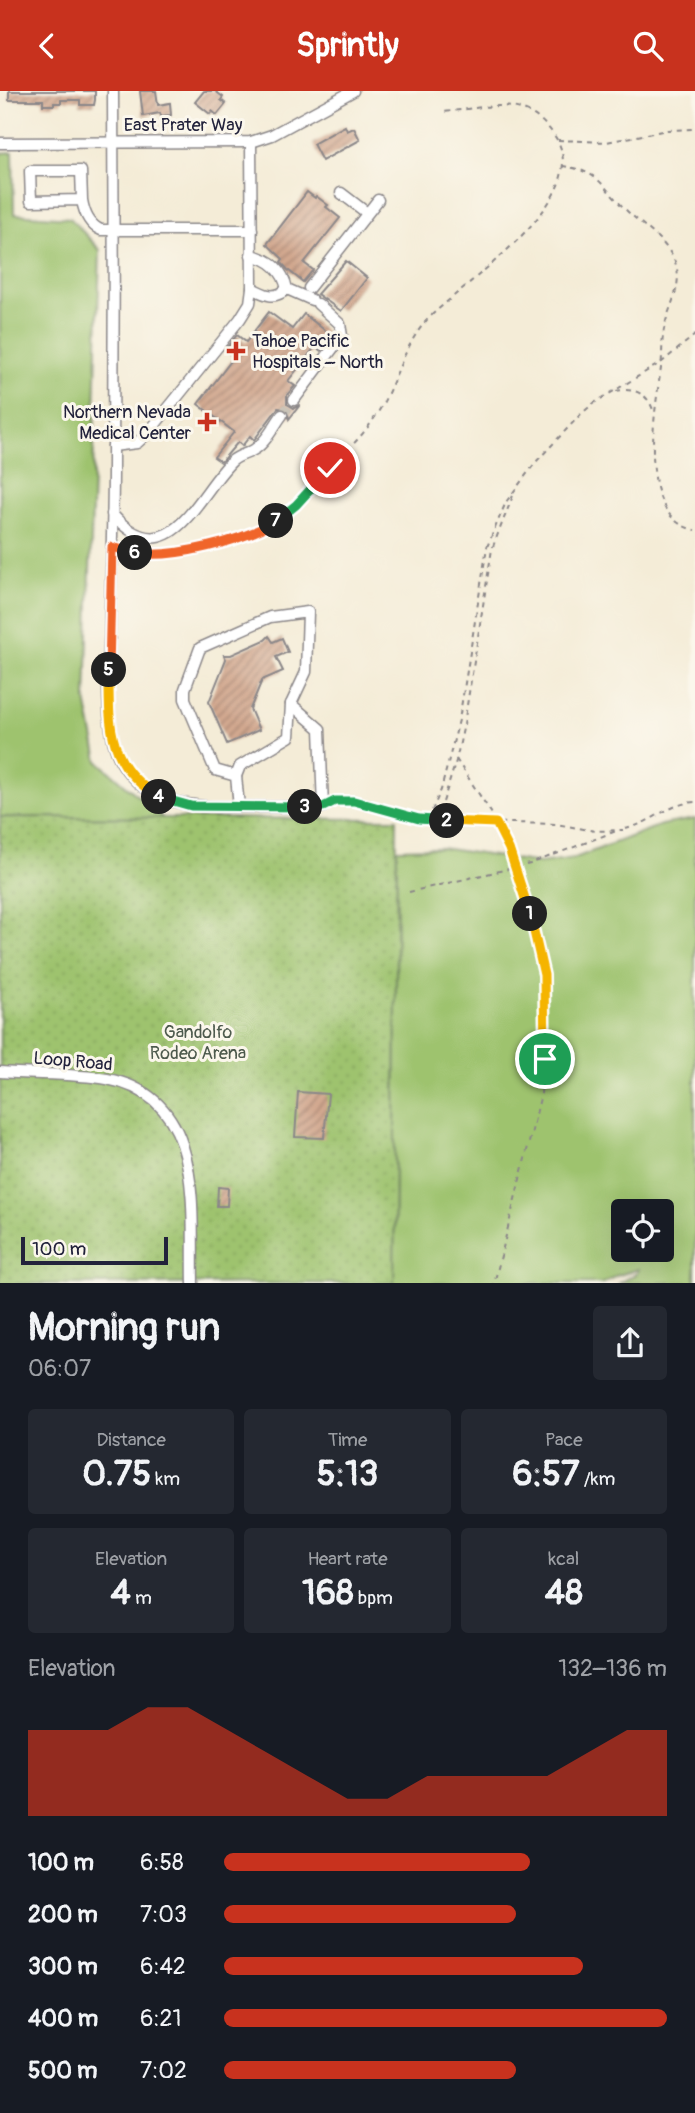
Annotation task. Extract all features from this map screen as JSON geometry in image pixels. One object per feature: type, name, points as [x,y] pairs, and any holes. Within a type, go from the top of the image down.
[{"type":"street","points":[[113,91],[111,735],[120,761],[137,782],[162,799],[191,806],[323,807],[320,729],[291,703]]},
{"type":"street","name":"East Prater Way","points":[[0,143],[251,142],[272,135],[354,91]]},
{"type":"street","points":[[113,446],[137,443],[149,432],[250,303],[251,142]]},
{"type":"street","points":[[82,200],[31,201],[30,171],[81,171],[83,209],[94,227],[100,230],[252,230]]},
{"type":"street","points":[[341,193],[367,213]]},
{"type":"street","points":[[310,296],[378,200]]},
{"type":"street","points":[[251,255],[262,257],[276,267],[284,276],[287,289]]},
{"type":"street","points":[[252,288],[270,297],[280,295],[287,289]]},
{"type":"street","points":[[287,289],[310,296],[340,324],[342,336],[294,400]]},
{"type":"street","points":[[112,514],[123,526],[148,537],[170,533],[190,515],[233,460],[257,448],[282,415]]},
{"type":"street","points":[[236,775],[215,770],[184,699],[184,689],[200,648],[270,617],[308,612],[306,672],[291,703],[289,737],[240,766],[236,775],[239,807]]},
{"type":"street","name":"Loop Road","points":[[0,1072],[105,1079],[140,1091],[159,1105],[174,1122],[189,1167],[193,1283]]},
{"type":"path","points":[[112,547],[152,555],[177,553],[246,535],[268,526],[287,513],[370,424],[414,338],[427,320],[497,260],[545,208],[556,187],[562,166],[562,152],[557,140],[541,120],[514,106],[498,105],[443,112]]},
{"type":"path","points":[[557,140],[607,142],[667,130],[695,129]]},
{"type":"path","points":[[562,166],[585,170],[597,179],[640,224],[662,242],[676,264],[677,281],[665,325],[653,412],[655,475],[663,505],[678,524],[695,530]]},
{"type":"path","points":[[428,820],[441,790],[459,720],[487,547],[499,515],[515,489],[574,421],[594,403],[662,362],[695,335]]},
{"type":"path","points":[[611,392],[628,390],[641,393],[650,402],[653,412]]},
{"type":"path","points":[[437,821],[456,759],[491,557],[515,489]]},
{"type":"path","points":[[456,759],[496,823],[516,867],[544,975],[545,1059],[537,1117],[494,1283]]},
{"type":"path","points":[[323,807],[335,801],[362,802],[409,817],[437,821],[565,824],[603,831],[623,830]]},
{"type":"path","points":[[409,892],[543,860],[609,833],[645,823],[677,805],[695,802]]},
{"type":"green space","points":[[13,152],[14,214],[70,218],[100,250],[86,700],[98,761],[163,818],[0,817],[0,153]]},
{"type":"green space","name":"Gandolfo Rodeo Arena","points":[[0,817],[397,819],[394,1283],[0,1283]]},
{"type":"green space","points":[[695,819],[695,1283],[620,1283],[639,1269],[604,1283],[394,1283],[397,849],[441,848],[540,863],[575,858],[661,825]]},
{"type":"building","points":[[9,91],[95,91],[95,100],[94,105],[80,105],[80,100],[61,100],[61,103],[54,105],[43,105],[43,100],[9,100]]},
{"type":"building","points":[[140,91],[156,91],[158,105],[170,103],[171,115],[161,116],[160,113],[143,116]]},
{"type":"building","points":[[204,91],[215,91],[223,97],[221,100],[226,104],[217,115],[212,111],[210,114],[195,102]]},
{"type":"building","points":[[345,126],[347,131],[354,128],[360,140],[322,161],[313,144]]},
{"type":"building","points":[[307,192],[328,205],[326,207],[340,218],[304,263],[313,270],[303,282],[288,270],[281,262],[283,259],[267,244]]},
{"type":"building","points":[[346,261],[367,278],[341,311],[317,294]]},
{"type":"building","name":"Northern Nevada Medical Center","points":[[269,312],[292,329],[304,314],[332,336],[321,351],[315,347],[288,381],[295,386],[287,395],[287,404],[294,408],[300,405],[289,419],[287,409],[278,408],[254,440],[250,436],[242,446],[238,442],[221,462],[214,457],[234,432],[198,404],[234,357],[225,350],[237,335],[246,342]]},
{"type":"building","points":[[269,636],[273,642],[282,638],[288,652],[276,657],[283,671],[262,680],[250,709],[259,730],[227,744],[209,702],[226,659],[224,655],[231,655]]},
{"type":"building","points":[[298,1092],[328,1094],[324,1138],[295,1137]]},
{"type":"building","points":[[218,1187],[228,1188],[227,1206],[217,1206]]},
{"type":"tunnel","points":[[282,415],[294,400]]},
{"type":"place","name":"Tahoe Pacific Hospitals – North","points":[[236,351]]},
{"type":"place","name":"Northern Nevada Medical Center","points":[[207,422]]},
{"type":"route","points":[[330,468],[287,513],[268,526],[246,535],[159,555],[112,547],[109,703],[111,735],[115,748],[120,761],[137,782],[162,799],[176,804],[208,807],[323,807],[335,801],[346,800],[432,821],[496,823],[509,849],[522,887],[542,962],[545,1059]]}]
